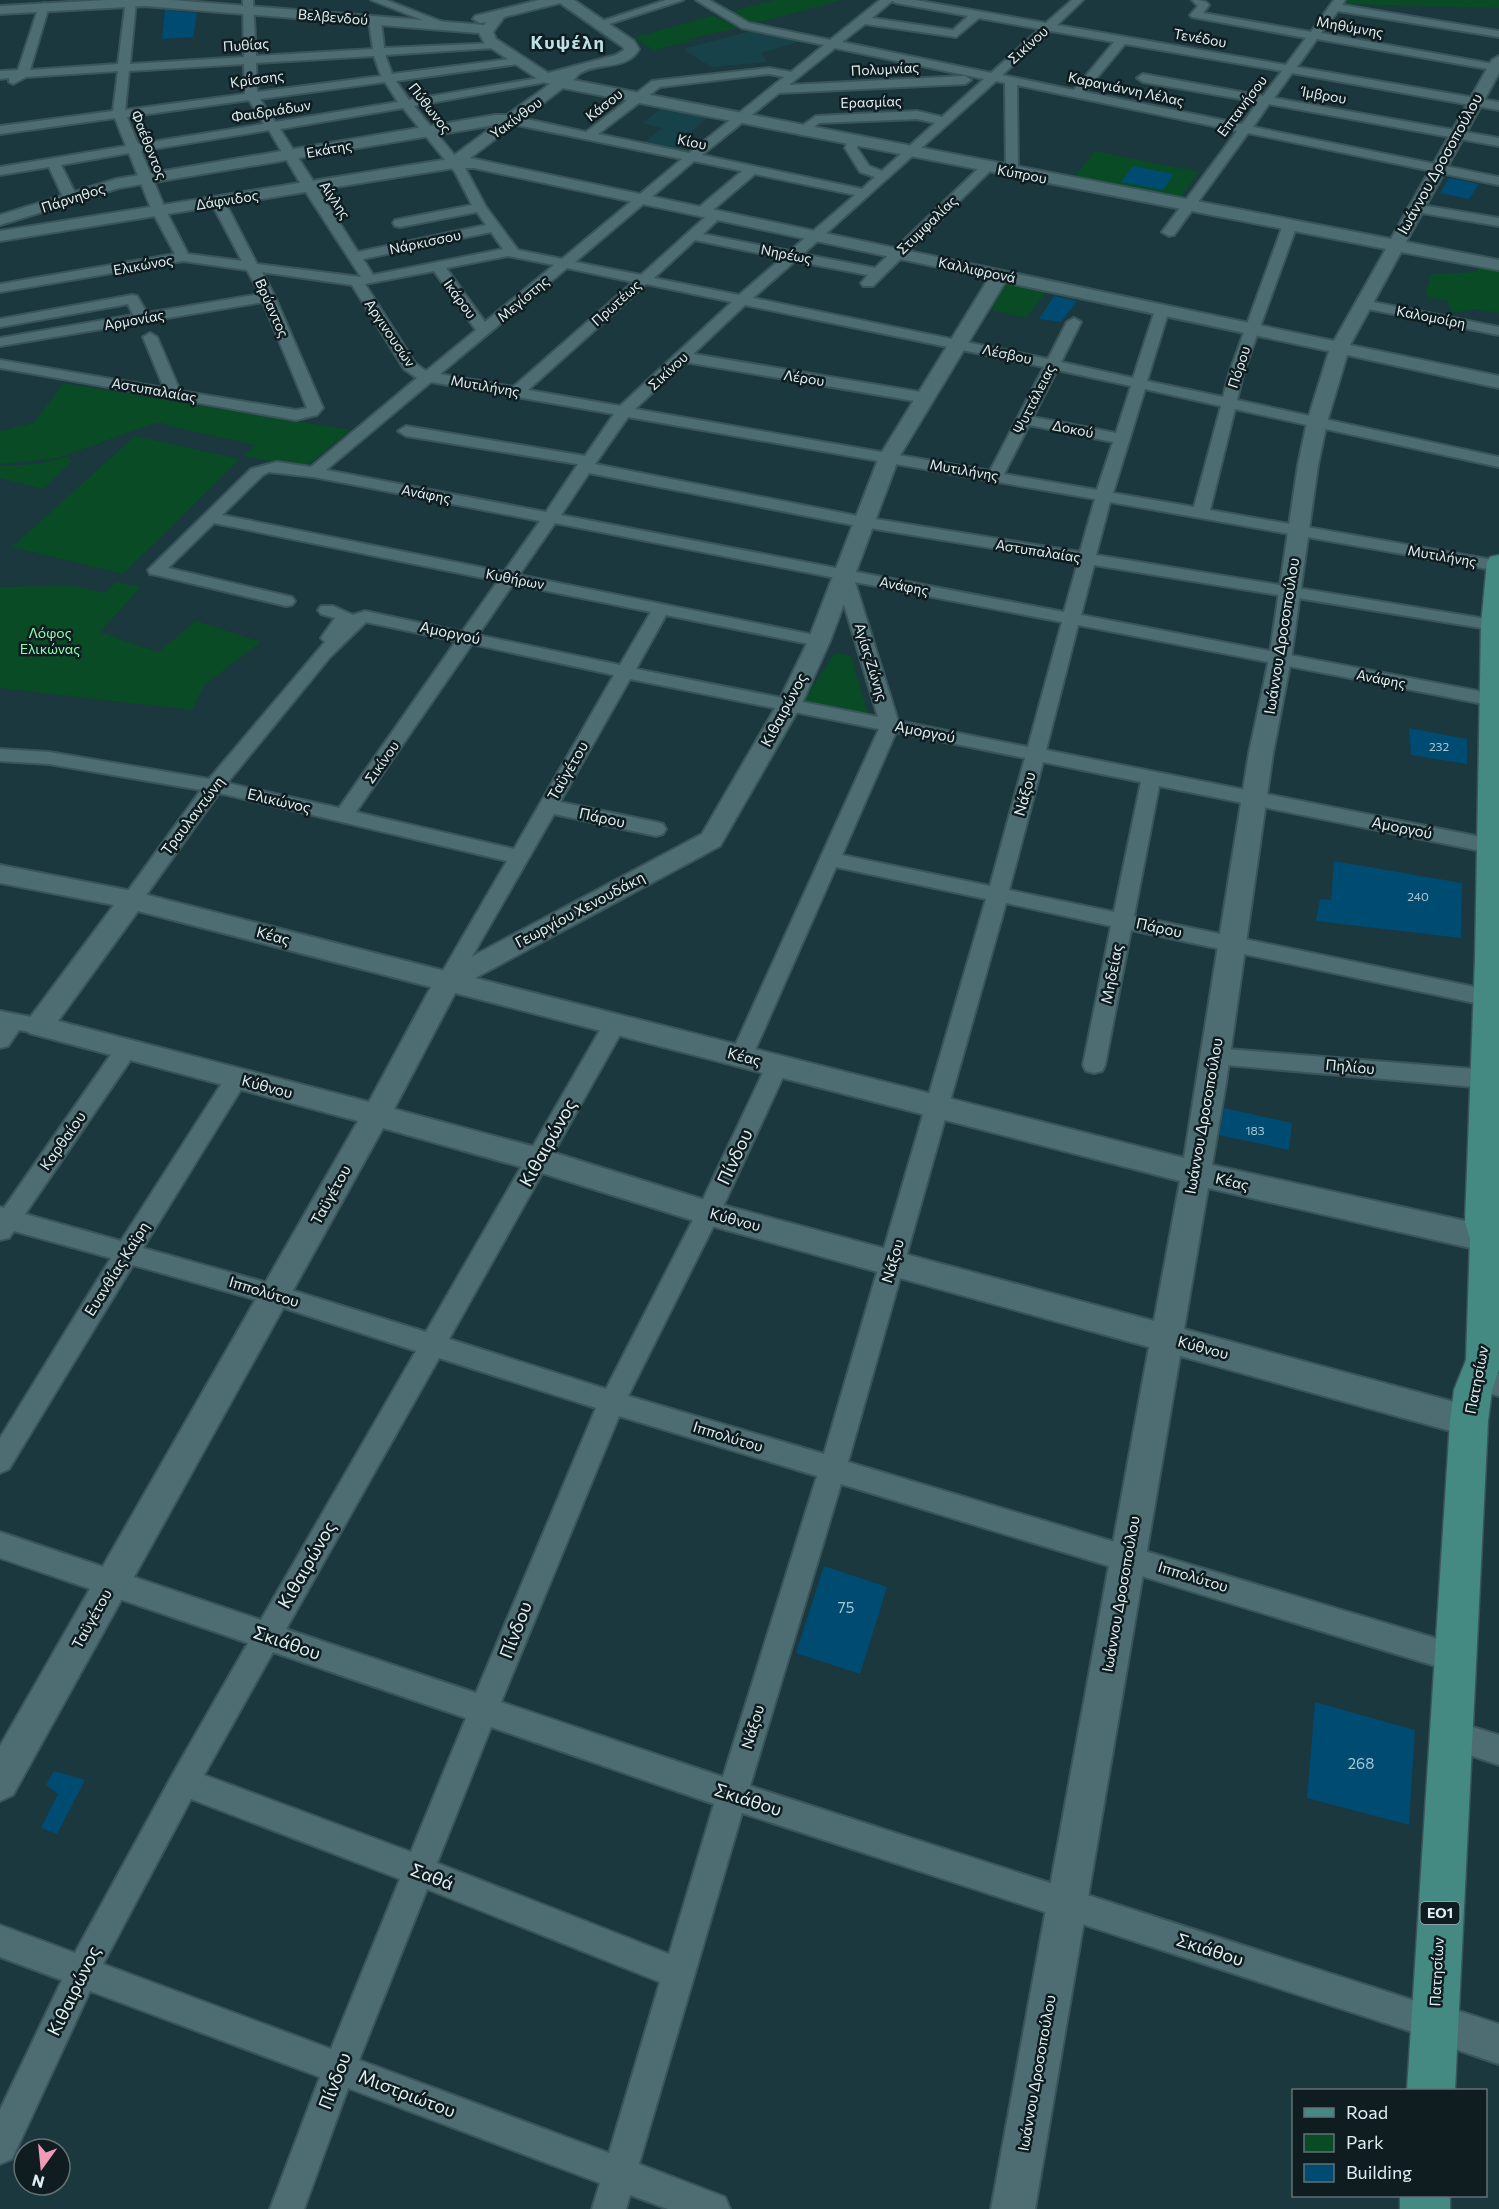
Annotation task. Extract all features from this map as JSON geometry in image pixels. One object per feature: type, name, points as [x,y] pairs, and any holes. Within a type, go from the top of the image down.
[{"type":"main road","name":"Πατησίων","points":[[1431,2089],[1469,1421],[1487,1382],[1484,1360],[1493,1240],[1482,1222],[1490,1094],[1489,998],[1495,960],[1494,625],[1499,565]]},
{"type":"street","points":[[384,1],[449,26],[556,0]]},
{"type":"street","points":[[546,78],[621,58],[632,50],[629,44],[565,0]]},
{"type":"street","points":[[599,24],[678,0]]},
{"type":"street","name":"Καραγιάννη Λέλας","points":[[701,0],[746,27],[1499,181]]},
{"type":"street","name":"Μεγίστης","points":[[314,472],[739,118],[779,89],[887,0]]},
{"type":"street","name":"Τενέδου","points":[[896,0],[1499,106]]},
{"type":"street","name":"Σικίνου","points":[[344,816],[624,411],[743,299],[865,193],[1078,0]]},
{"type":"street","name":"Μηθύμνης","points":[[1197,0],[1204,5],[1196,15],[1498,65]]},
{"type":"street","name":"Βελβενδού","points":[[0,10],[48,4],[127,1],[248,5],[375,21],[487,28]]},
{"type":"street","name":"Φαέθοντος","points":[[127,1],[119,113],[159,211],[183,257]]},
{"type":"street","points":[[0,88],[23,74],[48,4]]},
{"type":"street","points":[[1337,4],[1499,34]]},
{"type":"street","name":"Επτανήσου","points":[[1169,232],[1337,4]]},
{"type":"street","points":[[248,5],[251,95]]},
{"type":"street","points":[[520,9],[581,12]]},
{"type":"street","points":[[494,45],[487,38],[487,28],[499,14]]},
{"type":"street","points":[[863,20],[956,34],[977,14]]},
{"type":"street","name":"Πύθωνος","points":[[375,21],[378,52],[387,77],[461,171],[480,207],[513,252]]},
{"type":"street","points":[[1077,94],[1122,40]]},
{"type":"street","name":"Πυθίας","points":[[0,75],[494,45]]},
{"type":"street","name":"Κύπρου","points":[[494,45],[546,78],[563,83],[1011,172],[1499,265]]},
{"type":"street","name":"Κρίσσης","points":[[0,129],[518,61]]},
{"type":"street","name":"Ιωάννου Δροσοπούλου","points":[[1013,2209],[1215,1056],[1254,798],[1280,659],[1308,465],[1317,422],[1339,348],[1456,134],[1498,65]]},
{"type":"street","name":"Υακίνθου","points":[[454,163],[563,83],[575,70]]},
{"type":"street","name":"Κάσου","points":[[589,135],[637,98],[663,82],[769,71],[794,76]]},
{"type":"street","name":"Πολυμνίας","points":[[779,89],[893,100],[993,77]]},
{"type":"street","name":"Φαιδριάδων","points":[[0,171],[406,104],[546,78]]},
{"type":"street","name":"Ίμβρου","points":[[1143,78],[1499,142]]},
{"type":"street","points":[[1011,81],[1011,172]]},
{"type":"street","name":"Αίγλης","points":[[251,95],[356,257],[363,281]]},
{"type":"street","name":"Ερασμίας","points":[[803,131],[816,120],[835,119],[893,100],[921,115],[944,121]]},
{"type":"street","points":[[831,105],[835,119]]},
{"type":"street","name":"Εκάτης","points":[[146,179],[495,120],[512,120]]},
{"type":"street","name":"Κίου","points":[[512,120],[865,193]]},
{"type":"street","points":[[853,141],[851,148],[864,169],[884,176]]},
{"type":"street","points":[[52,162],[71,199]]},
{"type":"street","name":"Δάφνιδος","points":[[0,236],[454,163]]},
{"type":"street","name":"Καλλιφρονά","points":[[454,163],[483,164],[1499,382]]},
{"type":"street","name":"Στυμφαλίας","points":[[868,283],[987,167]]},
{"type":"street","name":"Πρωτέως","points":[[517,392],[693,236],[709,213],[753,169]]},
{"type":"street","name":"Πάρνηθος","points":[[0,220],[116,184],[146,179]]},
{"type":"street","name":"Βρύαντος","points":[[218,202],[268,297],[315,408],[308,415]]},
{"type":"street","points":[[400,223],[480,207]]},
{"type":"street","points":[[1415,208],[1499,222]]},
{"type":"street","points":[[17,215],[22,233]]},
{"type":"street","name":"Πόρου","points":[[1201,513],[1228,402],[1290,225]]},
{"type":"street","name":"Νάρκισσου","points":[[356,257],[495,227]]},
{"type":"street","name":"Νηρέως","points":[[693,236],[878,273]]},
{"type":"street","points":[[363,281],[513,252]]},
{"type":"street","name":"Λέσβου","points":[[513,252],[1052,363],[1499,462]]},
{"type":"street","name":"Ελικώνος","points":[[0,288],[183,257],[255,270],[363,281]]},
{"type":"street","name":"Ικάρου","points":[[437,266],[484,331]]},
{"type":"street","points":[[844,575],[889,457],[1000,275]]},
{"type":"street","name":"Αργινουσών","points":[[363,281],[410,366],[418,374],[429,377]]},
{"type":"street","name":"Αρμονίας","points":[[0,342],[268,297]]},
{"type":"street","points":[[0,323],[132,299],[142,318]]},
{"type":"street","name":"Καλομοίρη","points":[[1363,304],[1499,331]]},
{"type":"street","name":"Νάξου","points":[[609,2209],[732,1795],[833,1468],[998,894],[1104,495],[1162,310]]},
{"type":"street","name":"Ψυττάλειας","points":[[995,476],[1074,322]]},
{"type":"street","points":[[150,337],[174,394]]},
{"type":"street","name":"Λέρου","points":[[682,357],[926,398]]},
{"type":"street","name":"Αστυπαλαίας","points":[[0,364],[296,415],[308,415]]},
{"type":"street","name":"Μυτιλήνης","points":[[429,377],[1499,565]]},
{"type":"street","name":"Δοκού","points":[[1024,420],[1123,439]]},
{"type":"street","name":"Αστυπαλαίας","points":[[406,431],[586,464],[863,522],[1494,625]]},
{"type":"street","points":[[286,601],[156,570],[264,467],[314,472]]},
{"type":"street","name":"Ανάφης","points":[[314,472],[1496,701]]},
{"type":"street","name":"Κυθήρων","points":[[210,517],[819,640]]},
{"type":"street","name":"Κιθαιρώνος","points":[[711,840],[789,705],[819,640],[844,575]]},
{"type":"street","name":"Αγίας Ζώνης","points":[[844,575],[890,725]]},
{"type":"street","points":[[324,653],[326,644],[345,616],[327,609]]},
{"type":"street","name":"Ταϋγέτου","points":[[0,1782],[376,1115],[448,981],[661,609]]},
{"type":"street","name":"Αμοργού","points":[[361,617],[369,616],[625,672],[1254,798],[1494,858]]},
{"type":"street","name":"Τραυλαντώνη","points":[[0,1040],[132,900],[214,786],[324,653],[361,617]]},
{"type":"street","points":[[741,1057],[890,725]]},
{"type":"street","name":"Ελικώνος","points":[[0,755],[49,758],[214,786],[520,857]]},
{"type":"street","name":"Μηδείας","points":[[1094,1065],[1151,778]]},
{"type":"street","name":"Πάρου","points":[[548,806],[656,829]]},
{"type":"street","name":"Γεωργίου Χενουδάκη","points":[[448,981],[711,840]]},
{"type":"street","name":"Πάρου","points":[[830,859],[1489,998]]},
{"type":"street","name":"Κέας","points":[[0,874],[132,900],[1194,1173],[1493,1240]]},
{"type":"street","name":"Κύθνου","points":[[18,1022],[376,1115],[539,1160],[708,1213],[1469,1421]]},
{"type":"street","name":"Κιθαιρώνος","points":[[0,2147],[82,1972],[184,1782],[615,1024]]},
{"type":"street","name":"Καρθαίου","points":[[3,1223],[127,1050]]},
{"type":"street","name":"Πηλίου","points":[[1215,1056],[1490,1094]]},
{"type":"street","name":"Πίνδου","points":[[287,2209],[339,2069],[535,1582],[612,1402],[708,1213],[777,1066]]},
{"type":"street","name":"Ευανθίας Καϊρη","points":[[0,1461],[237,1078]]},
{"type":"street","name":"Ιππολύτου","points":[[3,1223],[127,1253],[275,1295],[612,1402],[1455,1658]]},
{"type":"street","name":"Σκιάθου","points":[[0,1545],[732,1795],[1499,2044]]},
{"type":"street","points":[[1450,1735],[1499,1750]]},
{"type":"street","name":"Σαθά","points":[[184,1782],[420,1871],[679,1974]]},
{"type":"street","name":"Μιστριώτου","points":[[0,1941],[713,2209]]},
{"type":"shaded area","points":[[751,31],[801,41],[761,53],[767,62],[711,67],[683,49]]},
{"type":"shaded area","points":[[662,108],[707,117],[691,133],[685,132],[674,139],[696,145],[686,153],[642,144],[662,128],[642,123]]},
{"type":"green space","points":[[774,0],[842,0],[754,24],[731,14],[733,11]]},
{"type":"green space","points":[[1347,0],[1499,0],[1499,8],[1343,4]]},
{"type":"green space","points":[[714,15],[737,28],[688,39],[691,41],[654,50],[633,38]]},
{"type":"green space","points":[[1095,151],[1199,172],[1179,199],[1073,178]]},
{"type":"green space","points":[[1478,265],[1499,269],[1499,313],[1476,309],[1453,313],[1447,301],[1428,297],[1426,292],[1431,274],[1478,272]]},
{"type":"green space","points":[[999,281],[1047,291],[1026,318],[985,308]]},
{"type":"green space","points":[[63,383],[351,430],[305,467],[244,456],[256,445],[158,422],[58,458],[0,464],[0,431],[34,423]]},
{"type":"green space","points":[[135,436],[240,459],[123,574],[12,547]]},
{"type":"green space","points":[[66,457],[72,461],[42,489],[0,478],[0,466],[37,464]]},
{"type":"green space","name":"Λόφος Ελικώνας","points":[[116,582],[141,587],[100,632],[158,652],[196,621],[261,642],[204,685],[192,710],[0,688],[0,587],[74,586],[105,593]]},
{"type":"green space","points":[[835,653],[851,656],[870,720],[800,706]]},
{"type":"building","points":[[165,10],[197,13],[193,37],[162,39]]},
{"type":"building","points":[[1133,166],[1174,174],[1163,190],[1121,182]]},
{"type":"building","points":[[1449,178],[1479,184],[1469,199],[1440,193]]},
{"type":"building","points":[[1054,296],[1077,301],[1061,322],[1039,319]]},
{"type":"building","points":[[1409,728],[1467,739],[1467,764],[1411,755]]},
{"type":"building","points":[[1334,861],[1462,883],[1461,938],[1316,921],[1320,899],[1331,900]]},
{"type":"building","points":[[1224,1108],[1292,1123],[1289,1150],[1219,1135]]},
{"type":"building","points":[[824,1566],[887,1587],[860,1674],[796,1653]]},
{"type":"building","points":[[1315,1702],[1415,1730],[1409,1825],[1307,1798]]},
{"type":"building","points":[[54,1771],[85,1780],[57,1834],[41,1828],[58,1794],[46,1785]]},
{"type":"district","name":"Κυψέλη","points":[[568,43]]}]
